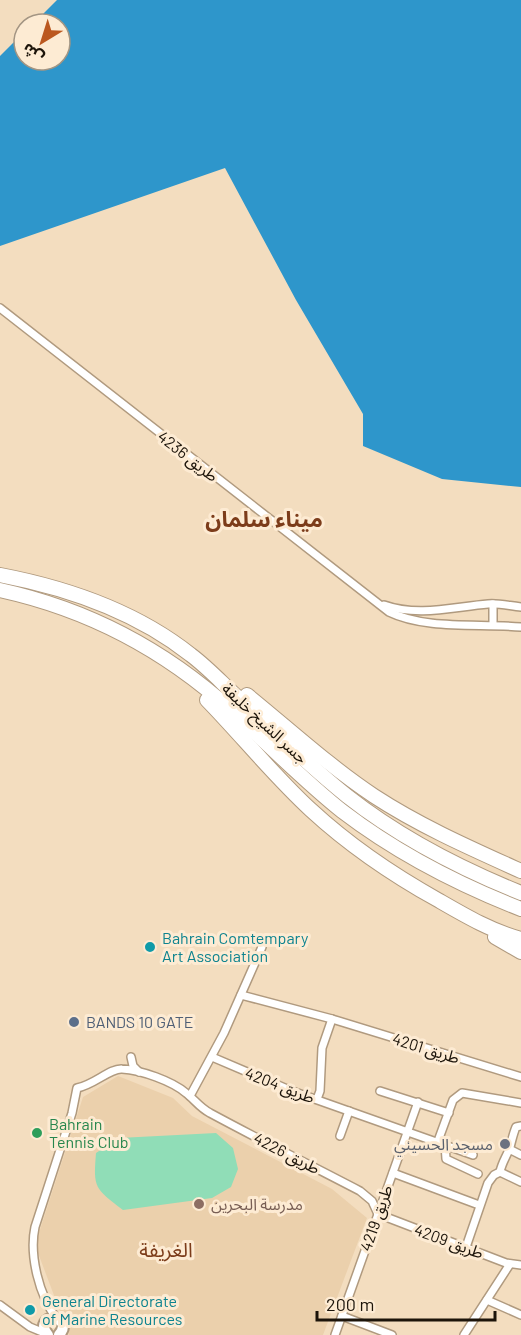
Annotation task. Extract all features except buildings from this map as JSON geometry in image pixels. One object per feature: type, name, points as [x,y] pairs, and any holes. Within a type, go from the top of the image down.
[{"type":"highway","points":[[0,569],[19,578]]},
{"type":"highway","name":"جسر الشيخ خليفة","points":[[0,575],[62,589],[95,601],[155,631],[192,656],[298,754],[372,814],[401,834],[460,867],[521,893]]},
{"type":"highway","name":"جسر الشيخ خليفة","points":[[0,590],[88,617],[163,657],[218,698],[298,773],[363,826],[432,869],[465,886],[521,909]]},
{"type":"highway","points":[[192,656],[218,672],[324,759],[371,794],[453,841],[521,870]]},
{"type":"highway","points":[[163,657],[172,670],[203,695],[287,787],[327,824],[394,874],[456,911],[493,930],[521,939]]},
{"type":"highway","points":[[456,911],[473,924],[521,952]]},
{"type":"street","name":"طريق 4236","points":[[0,308],[376,602],[396,615],[412,620],[521,627]]},
{"type":"street","name":"طريق 4236","points":[[376,602],[401,610],[418,612],[494,604],[521,607]]},
{"type":"street","points":[[493,625],[494,604]]},
{"type":"street","points":[[190,1096],[242,995],[262,947]]},
{"type":"street","points":[[242,995],[332,1019],[322,1048],[320,1091],[317,1100]]},
{"type":"street","name":"طريق 4201","points":[[332,1019],[521,1077]]},
{"type":"street","points":[[131,1057],[133,1066],[141,1073]]},
{"type":"street","name":"طريق 4204","points":[[212,1057],[317,1100],[473,1155]]},
{"type":"street","name":"طريق 4226","points":[[49,1327],[34,1255],[34,1232],[72,1113],[77,1088],[91,1085],[114,1070],[125,1069],[165,1081],[190,1096],[207,1112],[360,1191],[372,1201],[378,1214]]},
{"type":"street","points":[[381,1091],[449,1113]]},
{"type":"street","points":[[478,1174],[448,1161],[441,1143],[453,1100],[462,1093],[521,1103]]},
{"type":"street","name":"طريق 4219","points":[[335,1335],[418,1102]]},
{"type":"street","points":[[340,1136],[349,1111]]},
{"type":"street","points":[[500,1172],[510,1140],[516,1127],[521,1126]]},
{"type":"street","points":[[509,1149],[521,1155]]},
{"type":"street","points":[[500,1172],[521,1182]]},
{"type":"street","points":[[466,1247],[489,1180],[500,1172]]},
{"type":"street","points":[[393,1173],[479,1205]]},
{"type":"street","name":"طريق 4209","points":[[378,1214],[510,1264],[521,1264]]},
{"type":"street","points":[[464,1335],[510,1264]]},
{"type":"street","points":[[488,1300],[521,1315]]},
{"type":"street","points":[[0,1305],[25,1323],[49,1327],[62,1325],[60,1334]]},
{"type":"street","points":[[342,1316],[389,1334]]},
{"type":"shaded area","name":"مدرسة البحرين","points":[[118,1076],[173,1098],[192,1116],[332,1189],[367,1218],[323,1335],[69,1335],[35,1245],[83,1097]]},
{"type":"green space","points":[[216,1133],[233,1148],[238,1169],[231,1187],[212,1198],[123,1210],[98,1187],[95,1174],[96,1153],[119,1138]]},
{"type":"water","points":[[57,0],[521,0],[521,487],[442,479],[363,446],[363,414],[296,300],[225,168],[0,246],[0,56],[12,44],[12,72],[72,72],[72,12],[45,12]]},
{"type":"place","name":"Bahrain Comtempary Art Association","points":[[150,947]]},
{"type":"place","name":"BANDS 10 GATE","points":[[74,1022]]},
{"type":"place","name":"Bahrain Tennis Club","points":[[37,1133]]},
{"type":"place","name":"مسجد الحسيني","points":[[505,1144]]},
{"type":"place","name":"مدرسة البحرين","points":[[199,1204]]},
{"type":"place","name":"General Directorate of Marine Resources","points":[[30,1310]]},
{"type":"district","name":"ميناء سلمان","points":[[264,519]]},
{"type":"district","name":"الغريفة","points":[[166,1250]]}]
